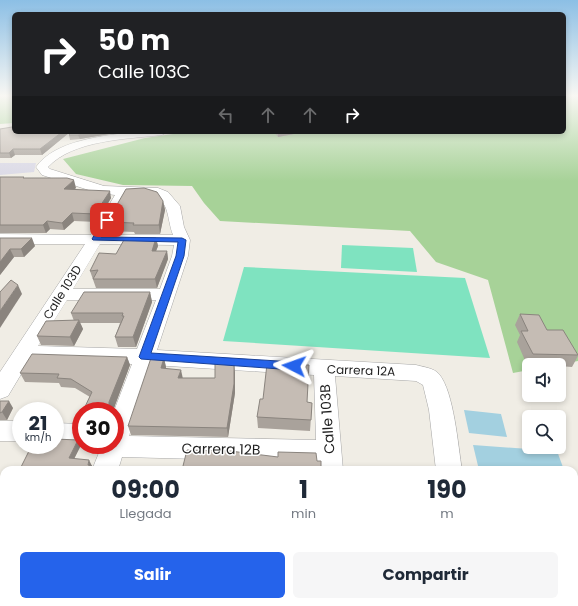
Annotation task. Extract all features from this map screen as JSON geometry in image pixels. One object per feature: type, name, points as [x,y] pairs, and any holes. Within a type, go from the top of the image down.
[{"type":"street","points":[[124,415],[180,256],[182,240],[177,227],[173,206],[163,195],[158,192],[123,192],[102,190],[46,172],[42,167],[45,161],[54,154],[67,149],[128,134]]},
{"type":"street","name":"Calle 103D","points":[[0,390],[96,239],[123,192]]},
{"type":"street","points":[[0,239],[182,240]]},
{"type":"street","points":[[61,294],[166,295]]},
{"type":"street","name":"Carrera 12A","points":[[24,353],[144,357],[324,368],[371,369],[424,375],[432,381],[437,395],[448,466]]},
{"type":"street","name":"Calle 103B","points":[[324,368],[329,461]]},
{"type":"street","points":[[0,431],[12,432]]},
{"type":"street","name":"Carrera 12B","points":[[124,442],[329,461]]},
{"type":"street","points":[[106,466],[111,454]]},
{"type":"green space","points":[[566,124],[578,124],[578,361],[566,363],[566,358],[522,358],[522,371],[513,373],[488,280],[436,262],[410,231],[220,221],[204,203],[192,186],[123,185],[76,174],[63,159],[145,138],[173,134],[566,134]]},
{"type":"green space","points":[[342,245],[413,248],[417,272],[341,268]]},
{"type":"green space","points":[[244,267],[465,278],[490,358],[223,341]]},
{"type":"shaded area","points":[[0,163],[36,163],[34,172],[0,175]]},
{"type":"water","points":[[464,410],[501,414],[507,437],[469,433]]},
{"type":"water","points":[[473,445],[522,448],[522,454],[558,454],[563,466],[478,466]]},
{"type":"building","points":[[12,127],[12,134],[59,134],[40,149],[13,149],[9,153],[0,153],[0,129]]},
{"type":"building","points":[[70,134],[83,134],[78,135],[69,135]]},
{"type":"building","points":[[0,177],[67,178],[74,180],[64,189],[110,191],[95,214],[72,213],[62,223],[47,221],[43,225],[0,225]]},
{"type":"building","points":[[144,188],[157,192],[163,201],[159,225],[133,225],[134,223],[107,222],[126,189]]},
{"type":"building","points":[[0,238],[32,238],[21,249],[10,249],[0,262]]},
{"type":"building","points":[[125,238],[156,238],[152,251],[167,251],[155,279],[93,279],[98,270],[90,271],[99,253],[116,254]]},
{"type":"building","points":[[11,280],[18,285],[0,311],[0,292]]},
{"type":"building","points":[[84,292],[150,292],[133,337],[115,337],[124,316],[122,316],[123,313],[71,313]]},
{"type":"building","points":[[520,314],[539,315],[547,330],[563,330],[578,355],[533,354],[521,331],[528,331]]},
{"type":"building","points":[[79,320],[70,337],[37,336],[46,321]]},
{"type":"building","points":[[32,354],[127,357],[109,402],[87,402],[92,392],[71,379],[57,378],[59,374],[20,373]]},
{"type":"building","points":[[151,358],[164,358],[161,368],[181,370],[178,378],[215,378],[215,362],[234,363],[234,384],[227,428],[128,426]]},
{"type":"building","points":[[267,364],[309,365],[307,402],[312,403],[311,420],[257,417],[260,399],[263,399]]},
{"type":"building","points":[[0,401],[9,401],[0,413]]},
{"type":"building","points":[[64,439],[72,440],[72,452],[69,458],[89,460],[88,465],[92,466],[22,466],[28,454],[64,454]]},
{"type":"building","points":[[187,450],[230,451],[278,457],[278,452],[316,453],[317,461],[321,461],[321,466],[183,466]]},
{"type":"route","points":[[107,220],[96,239],[182,240],[180,256],[144,357],[294,366]]}]
